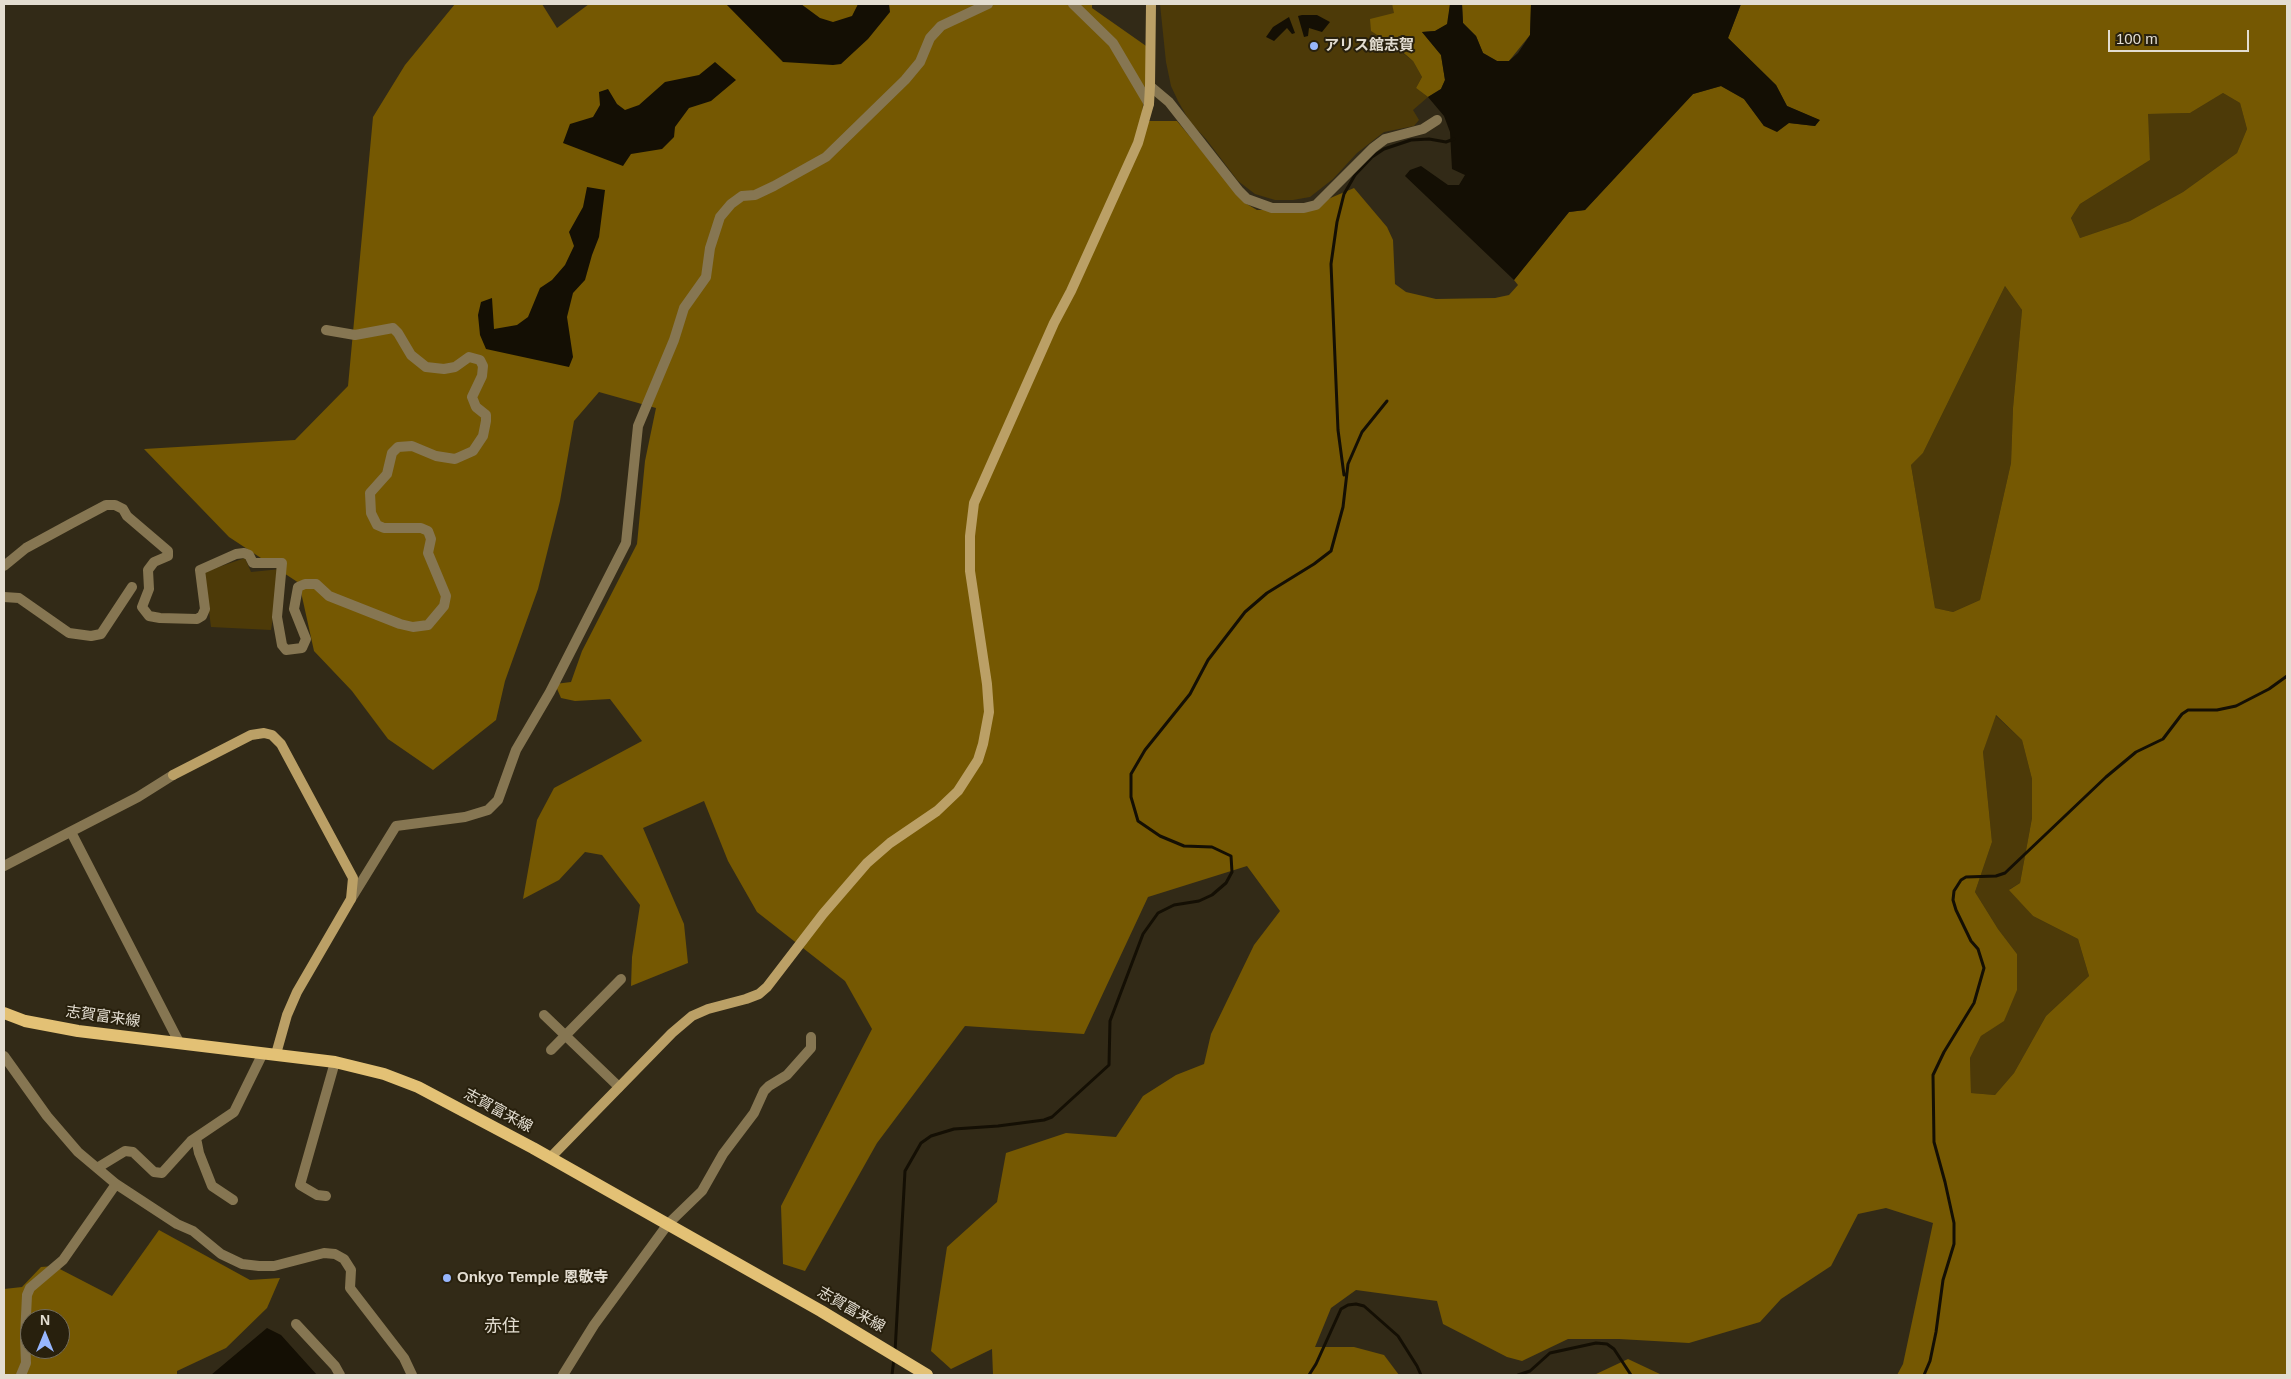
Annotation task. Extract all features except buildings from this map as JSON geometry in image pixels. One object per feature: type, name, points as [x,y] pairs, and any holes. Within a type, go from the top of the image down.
[{"type":"main road","name":"志賀富来線","points":[[4,1013],[25,1021],[78,1031],[335,1062],[384,1074],[418,1086],[668,1224],[886,1348],[927,1375]]},
{"type":"street","points":[[276,1054],[287,1014],[297,992],[396,826],[465,817],[488,810],[498,800],[516,750],[550,692],[626,543],[638,426],[674,340],[684,308],[706,277],[710,248],[720,216],[742,196],[755,195],[826,157],[905,80],[920,62],[930,38],[941,26],[988,4]]},
{"type":"street","points":[[1073,4],[1112,43],[1149,104]]},
{"type":"street","points":[[550,1158],[672,1033],[692,1016],[708,1009],[759,994],[767,987],[822,914],[867,863],[890,843],[937,811],[958,790],[978,760],[989,712],[987,684],[970,571],[970,536],[974,503],[1054,323],[1128,168],[1138,143],[1149,104],[1150,4]]},
{"type":"street","points":[[1150,86],[1169,102],[1239,191],[1247,199],[1272,208],[1304,208],[1316,205],[1373,148],[1385,139],[1423,129],[1437,120]]},
{"type":"street","points":[[4,566],[26,548],[106,505],[114,505],[123,509],[127,516],[168,551],[168,556],[154,562],[148,570],[149,589],[142,607],[149,616],[197,619],[202,616],[205,609],[200,570],[236,554],[244,553],[249,555],[253,563],[282,563],[277,617],[282,645],[286,650],[302,648],[306,640],[294,609],[298,586],[305,584],[316,584],[329,596],[400,624],[413,627],[428,625],[444,606],[446,596],[428,553],[431,539],[428,531],[421,528],[384,528],[377,525],[371,513],[370,494],[387,474],[392,453],[398,447],[412,446],[436,456],[455,459],[474,451],[483,436],[486,421],[486,415],[476,406],[472,397],[482,376],[483,366],[480,360],[469,357],[455,367],[444,369],[426,367],[411,354],[393,328],[355,335],[326,330]]},
{"type":"street","points":[[4,597],[19,598],[69,633],[91,636],[101,634],[132,587]]},
{"type":"street","points":[[4,866],[138,797],[173,775],[251,735],[264,733],[277,738],[350,873],[353,884],[351,899]]},
{"type":"street","points":[[71,832],[180,1044]]},
{"type":"street","points":[[551,1050],[622,979]]},
{"type":"street","points":[[544,1014],[619,1086]]},
{"type":"street","points":[[563,1375],[594,1325],[668,1224],[702,1191],[723,1154],[754,1113],[764,1091],[787,1075],[811,1048],[811,1037]]},
{"type":"street","points":[[97,1168],[125,1151],[133,1152],[154,1172],[162,1173],[196,1138],[234,1112],[262,1053]]},
{"type":"street","points":[[4,1056],[47,1116],[78,1152],[116,1184],[177,1224],[193,1231],[221,1254],[242,1264],[274,1266],[324,1253],[335,1254],[344,1259],[351,1270],[350,1288],[404,1358],[412,1375]]},
{"type":"street","points":[[326,1196],[317,1196],[300,1185],[335,1062]]},
{"type":"street","points":[[196,1138],[199,1153],[212,1186],[232,1200]]},
{"type":"street","points":[[21,1375],[26,1363],[25,1322],[27,1295],[30,1288],[63,1260],[116,1184]]},
{"type":"street","points":[[296,1324],[335,1366],[340,1375]]},
{"type":"shaded area","points":[[455,4],[542,4],[557,28],[589,4],[1092,4],[1092,8],[1149,48],[1142,114],[1147,121],[1177,121],[1245,203],[1257,210],[1302,210],[1354,188],[1387,227],[1393,240],[1395,284],[1406,292],[1436,299],[1495,298],[1509,295],[1518,285],[1514,280],[1569,212],[1585,210],[1693,94],[1721,86],[1744,99],[1764,126],[1789,123],[1815,126],[1819,120],[1787,106],[1776,85],[1728,38],[1741,4],[2287,4],[2287,1375],[1897,1375],[1903,1364],[1933,1223],[1886,1208],[1858,1214],[1831,1266],[1781,1299],[1760,1322],[1689,1343],[1619,1339],[1568,1339],[1522,1361],[1507,1357],[1443,1324],[1437,1301],[1356,1290],[1331,1308],[1315,1347],[1354,1347],[1384,1355],[1399,1375],[993,1375],[992,1349],[951,1369],[931,1351],[947,1247],[997,1202],[1006,1153],[1066,1133],[1116,1137],[1143,1096],[1176,1075],[1204,1064],[1211,1034],[1254,945],[1280,911],[1247,866],[1148,897],[1084,1034],[965,1026],[877,1143],[805,1271],[783,1264],[781,1206],[872,1029],[845,981],[757,912],[728,861],[704,801],[643,828],[684,924],[688,963],[631,986],[632,957],[640,905],[602,855],[585,852],[559,880],[523,899],[537,820],[554,788],[642,741],[610,699],[575,701],[561,698],[555,684],[571,682],[582,651],[637,544],[645,461],[656,408],[599,392],[574,421],[560,501],[538,589],[505,681],[496,720],[433,770],[388,739],[352,691],[314,651],[299,583],[229,537],[144,449],[295,440],[348,386],[373,117],[405,65]],"holes":[[[2223,93],[2240,103],[2247,129],[2237,153],[2183,192],[2130,221],[2080,238],[2071,218],[2080,204],[2150,160],[2148,114],[2190,113]],[[2005,286],[2022,310],[2013,408],[2011,463],[1980,600],[1953,612],[1935,608],[1911,465],[1923,453]],[[1996,715],[2022,740],[2032,779],[2032,818],[2020,883],[2009,890],[2033,916],[2078,939],[2089,976],[2046,1016],[2014,1073],[1995,1095],[1971,1093],[1970,1058],[1981,1036],[2004,1021],[2017,990],[2017,954],[1998,929],[1975,892],[1992,842],[1983,752]]]},
{"type":"shaded area","points":[[726,4],[801,4],[820,18],[833,22],[852,16],[858,4],[889,4],[890,12],[868,39],[841,64],[833,65],[783,62]]},
{"type":"shaded area","points":[[1160,4],[1392,4],[1395,13],[1379,35],[1413,61],[1422,77],[1416,88],[1428,97],[1413,110],[1419,120],[1414,126],[1384,132],[1357,153],[1333,179],[1310,197],[1293,200],[1275,200],[1255,194],[1238,181],[1206,139],[1190,122],[1178,101],[1171,86],[1166,62]]},
{"type":"shaded area","points":[[1392,4],[1450,4],[1448,24],[1435,31],[1422,32],[1441,55],[1445,80],[1441,89],[1428,97],[1416,88],[1422,77],[1413,61],[1399,49],[1371,31],[1370,19],[1394,13]]},
{"type":"shaded area","points":[[1450,4],[1462,4],[1463,23],[1476,36],[1483,53],[1497,61],[1509,61],[1518,53],[1530,35],[1531,4],[1741,4],[1728,38],[1776,85],[1787,106],[1820,120],[1815,126],[1789,123],[1777,132],[1764,126],[1744,99],[1721,86],[1693,94],[1585,210],[1569,212],[1514,280],[1405,176],[1410,170],[1421,166],[1448,185],[1459,185],[1465,175],[1452,169],[1450,132],[1444,116],[1428,97],[1441,89],[1445,80],[1441,55],[1422,32],[1435,31],[1447,24]]},
{"type":"shaded area","points":[[1462,4],[1531,4],[1530,35],[1509,61],[1497,61],[1483,53],[1476,36],[1463,23]]},
{"type":"shaded area","points":[[1317,15],[1330,22],[1322,32],[1309,28],[1308,36],[1304,37],[1298,16]]},
{"type":"shaded area","points":[[1289,17],[1295,33],[1292,34],[1287,28],[1274,41],[1266,37],[1273,27]]},
{"type":"shaded area","points":[[715,62],[736,80],[711,101],[689,108],[675,127],[674,137],[662,149],[631,154],[623,166],[563,143],[570,124],[593,117],[600,105],[599,92],[608,89],[617,104],[625,110],[639,105],[665,82],[699,75]]},
{"type":"shaded area","points":[[2223,93],[2240,103],[2247,129],[2237,153],[2183,192],[2130,221],[2080,238],[2071,218],[2080,204],[2150,160],[2147,114],[2190,113]]},
{"type":"shaded area","points":[[587,187],[605,190],[599,237],[585,280],[573,293],[567,317],[573,357],[569,367],[486,349],[480,335],[478,315],[481,302],[492,298],[494,329],[517,325],[528,317],[540,288],[552,280],[565,265],[574,246],[569,232],[583,207]]},
{"type":"shaded area","points":[[2005,286],[2022,310],[2013,408],[2011,463],[1980,600],[1953,612],[1935,608],[1911,465],[1923,453]]},
{"type":"shaded area","points":[[245,558],[251,572],[281,569],[271,630],[211,627],[204,572]]},
{"type":"shaded area","points":[[1995,715],[2022,740],[2032,779],[2032,818],[2020,883],[2010,889],[2033,916],[2078,939],[2089,976],[2046,1016],[2014,1073],[1995,1095],[1971,1093],[1970,1058],[1981,1036],[2004,1020],[2017,954],[1998,929],[1975,892],[1992,842],[1983,752]]},
{"type":"shaded area","points":[[159,1230],[250,1280],[280,1278],[267,1308],[226,1348],[177,1371],[177,1375],[4,1375],[4,1289],[22,1287],[41,1267],[54,1266],[112,1296]]},
{"type":"shaded area","points":[[267,1328],[281,1335],[317,1375],[211,1375]]},
{"type":"shaded area","points":[[1628,1359],[1662,1375],[1594,1375]]},
{"type":"waterway","points":[[1344,475],[1338,430],[1331,264],[1337,222],[1344,194],[1355,175],[1372,157],[1384,149],[1411,140],[1429,139],[1446,142],[1454,139]]},
{"type":"waterway","points":[[895,1352],[905,1171],[921,1143],[931,1136],[954,1129],[998,1126],[1044,1120],[1052,1117],[1109,1065],[1110,1021],[1143,934],[1158,913],[1174,905],[1199,901],[1212,895],[1226,883],[1232,872],[1231,856],[1212,847],[1184,846],[1160,836],[1138,821],[1131,797],[1131,774],[1145,750],[1190,694],[1208,660],[1245,612],[1267,593],[1314,564],[1331,551],[1343,507],[1348,464],[1362,432],[1387,401]]},
{"type":"waterway","points":[[1924,1375],[1930,1361],[1943,1280],[1954,1244],[1954,1223],[1934,1142],[1933,1075],[1944,1052],[1974,1003],[1984,968],[1978,949],[1971,941],[1956,910],[1953,900],[1954,891],[1961,880],[1966,877],[1996,876],[2005,873],[2106,777],[2136,752],[2163,739],[2182,714],[2188,710],[2217,710],[2236,706],[2269,689],[2287,676]]},
{"type":"waterway","points":[[1309,1375],[1341,1309],[1348,1305],[1356,1304],[1364,1306],[1398,1336],[1421,1375]]},
{"type":"waterway","points":[[1518,1375],[1530,1371],[1550,1353],[1596,1343],[1607,1344],[1614,1349],[1631,1375]]},
{"type":"waterway","points":[[892,1375],[894,1358]]},
{"type":"place","name":"アリス館志賀","points":[[1314,46]]},
{"type":"place","name":"Onkyo Temple 恩敬寺","points":[[447,1278]]},
{"type":"district","name":"赤住","points":[[502,1327]]}]
